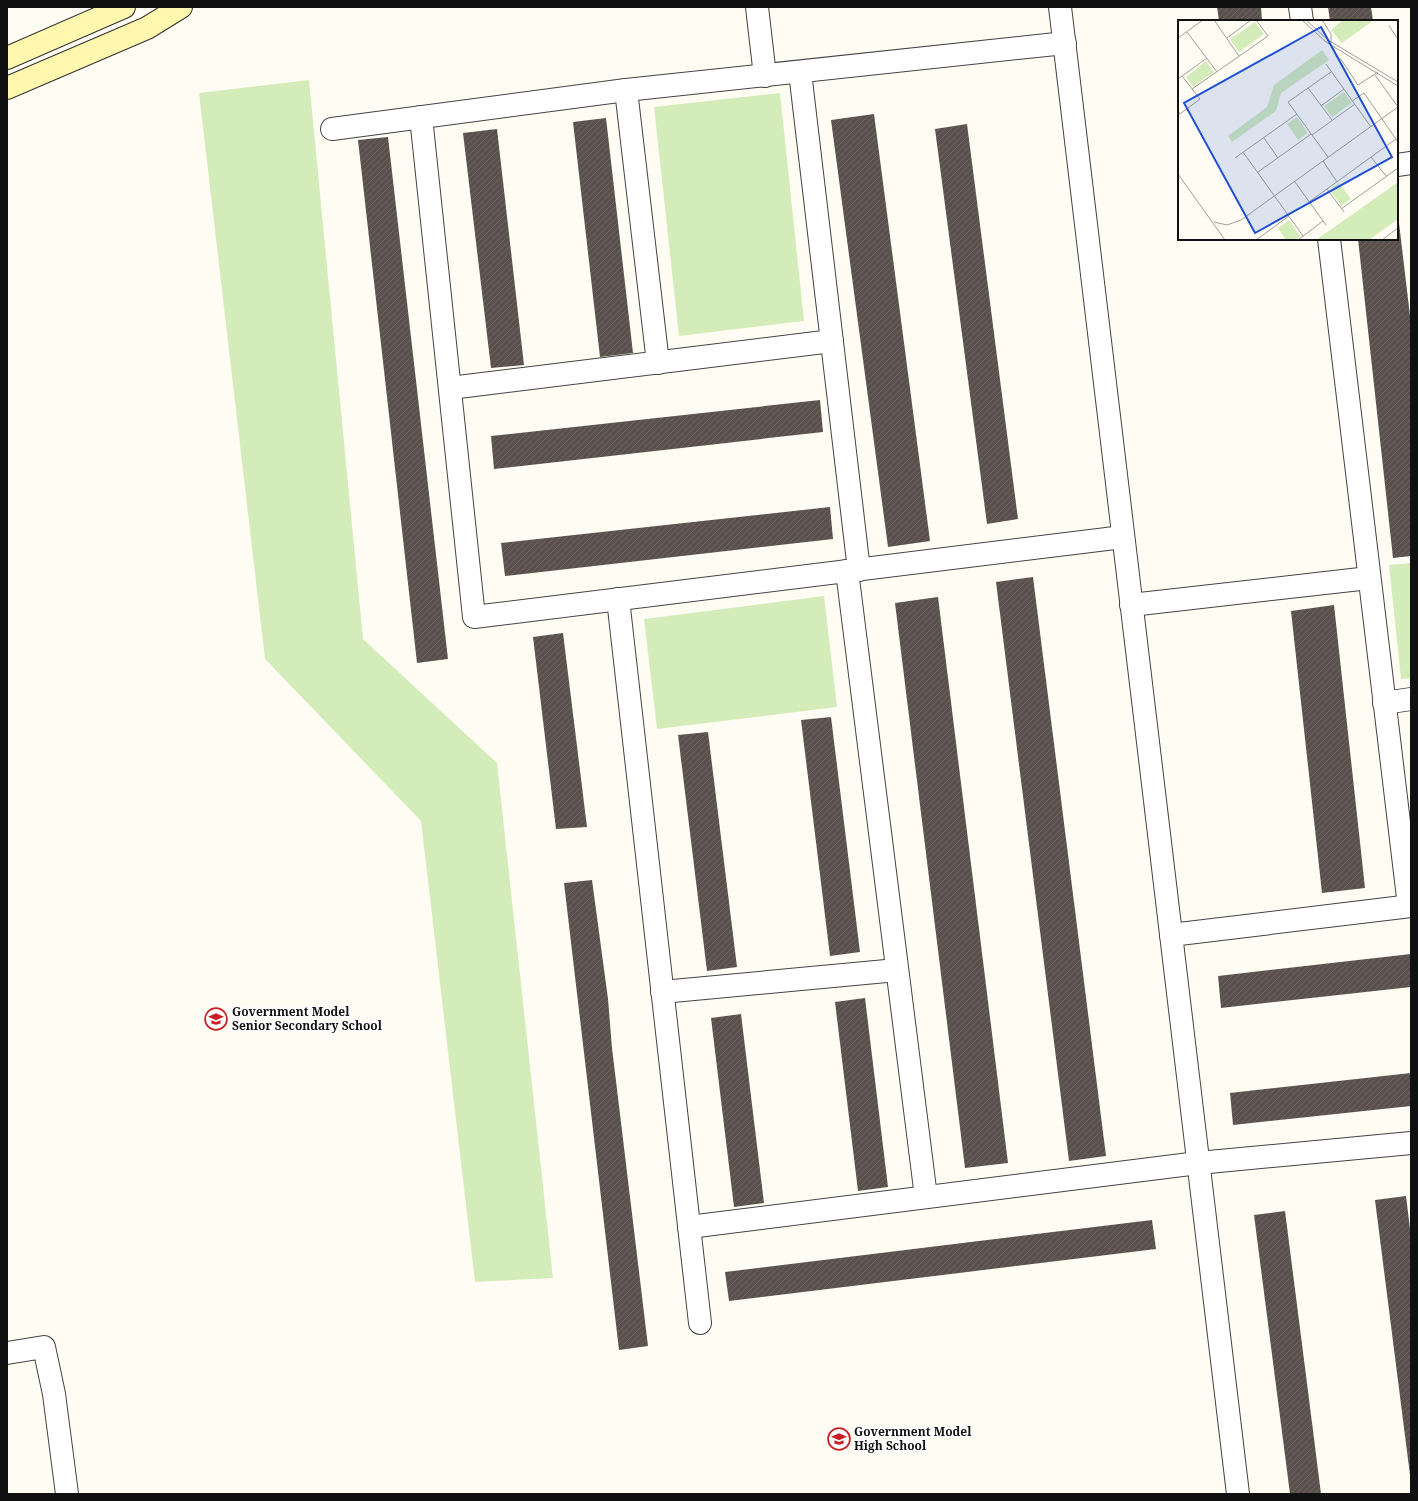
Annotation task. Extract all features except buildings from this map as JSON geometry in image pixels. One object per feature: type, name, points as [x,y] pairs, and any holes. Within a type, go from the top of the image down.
[{"type":"street","points":[[7,58],[124,7]]},
{"type":"street","points":[[7,88],[147,28],[181,7]]},
{"type":"street","points":[[757,7],[765,76]]},
{"type":"street","points":[[1060,7],[1238,1494]]},
{"type":"street","points":[[1300,7],[1302,20]]},
{"type":"street","points":[[332,129],[626,90],[1064,44]]},
{"type":"street","points":[[800,72],[832,341],[853,570],[897,970],[926,1198]]},
{"type":"street","points":[[626,90],[658,363]]},
{"type":"street","points":[[421,117],[474,617],[1123,537]]},
{"type":"street","points":[[1398,165],[1411,162]]},
{"type":"street","points":[[1171,935],[1410,906],[1384,703],[1329,240]]},
{"type":"street","points":[[450,388],[832,341]]},
{"type":"street","points":[[1131,605],[1369,578]]},
{"type":"street","points":[[618,599],[700,1323]]},
{"type":"street","points":[[1384,703],[1411,700]]},
{"type":"street","points":[[662,992],[897,970]]},
{"type":"street","points":[[689,1227],[1198,1163],[1411,1143]]},
{"type":"street","points":[[7,1353],[44,1346],[54,1394],[67,1494]]},
{"type":"green space","points":[[309,80],[363,639],[497,763],[553,1278],[475,1282],[421,821],[265,659],[199,93]]},
{"type":"green space","points":[[780,93],[804,321],[679,336],[654,107]]},
{"type":"green space","points":[[1411,563],[1411,678],[1401,679],[1389,565]]},
{"type":"green space","points":[[824,596],[837,707],[657,729],[644,619]]},
{"type":"place","name":"Government Model Senior Secondary School","points":[[216,1019]]},
{"type":"place","name":"Government Model High School","points":[[839,1439]]}]
